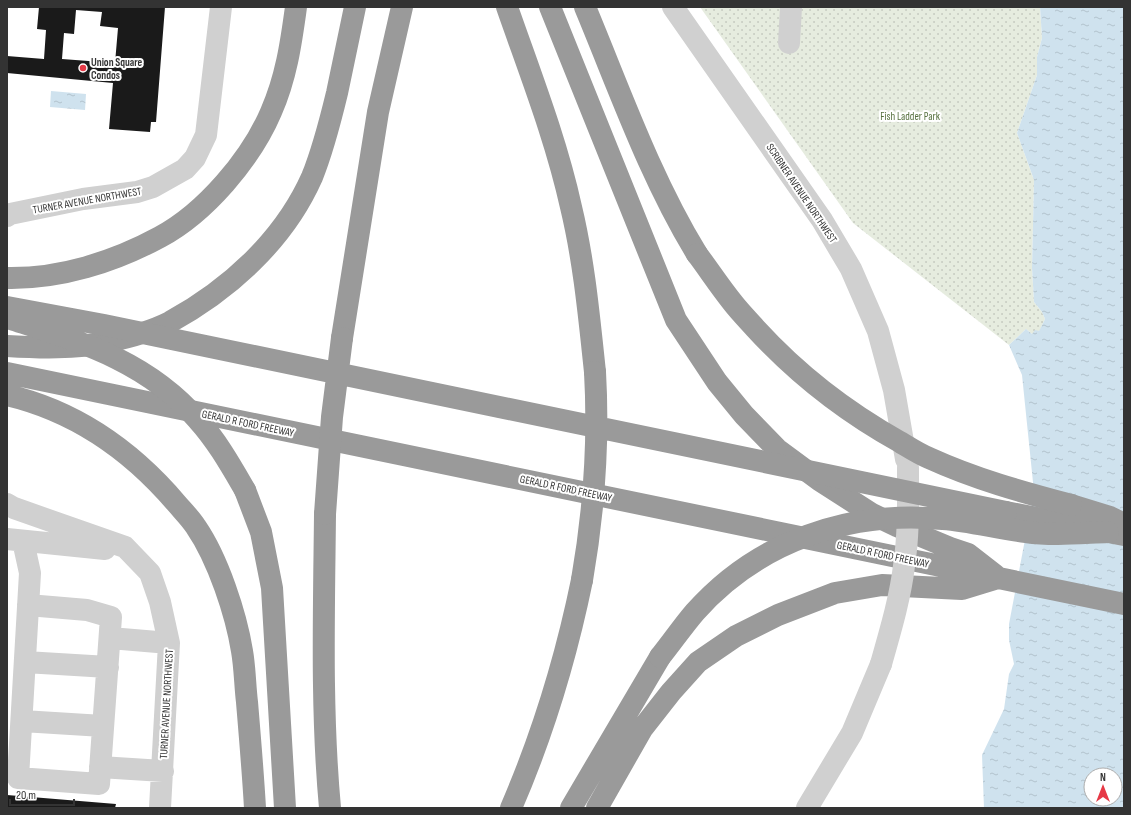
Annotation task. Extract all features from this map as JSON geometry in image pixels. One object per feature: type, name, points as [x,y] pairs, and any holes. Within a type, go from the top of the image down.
[{"type":"highway","points":[[7,278],[66,273],[114,259],[161,237],[186,220],[212,198],[242,161],[258,137],[270,114],[287,66],[296,7]]},
{"type":"highway","points":[[7,346],[86,346],[134,335],[169,322],[208,298],[238,275],[282,229],[312,177],[327,133],[355,7]]},
{"type":"highway","points":[[330,808],[324,668],[325,514],[332,417],[342,338],[378,112],[402,7]]},
{"type":"highway","points":[[507,7],[561,164],[571,206],[582,257],[596,372],[597,401],[595,484],[590,532],[574,620],[557,683],[523,781],[511,808]]},
{"type":"highway","points":[[550,7],[676,320],[717,382],[744,415],[776,449],[819,480],[872,514],[911,532],[965,571]]},
{"type":"highway","points":[[586,7],[646,156],[667,201],[697,254],[733,304],[778,351],[832,399],[875,429],[928,458],[1012,490],[1110,517],[1119,531]]},
{"type":"highway","points":[[7,307],[104,325],[1119,531]]},
{"type":"highway","points":[[7,318],[96,348],[137,369],[157,382],[198,419],[219,447],[245,490],[261,532],[272,588],[285,808]]},
{"type":"highway","name":"GERALD R FORD FREEWAY","points":[[7,372],[1124,604]]},
{"type":"highway","points":[[9,395],[69,416],[107,439],[137,462],[167,492],[196,527],[215,562],[233,612],[242,652],[255,808]]},
{"type":"highway","points":[[571,808],[660,657],[695,612],[731,578],[763,557],[787,544],[813,533],[840,525],[872,519],[899,517],[944,519],[1026,532],[1055,534],[1119,531]]},
{"type":"highway","points":[[597,808],[642,729],[671,692],[698,662],[736,636],[778,614],[836,593],[965,571]]},
{"type":"street","name":"TURNER AVENUE NORTHWEST","points":[[7,216],[10,214],[83,199],[137,192],[153,187],[185,169],[195,158],[206,135],[221,7]]},
{"type":"street","name":"SCRIBNER AVENUE NORTHWEST","points":[[672,7],[822,220],[851,270],[878,331],[894,390],[908,468],[909,522],[904,567],[894,619],[881,664],[852,733],[807,808]]},
{"type":"street","points":[[789,10],[789,42]]},
{"type":"street","name":"TURNER AVENUE NORTHWEST","points":[[7,504],[14,508],[125,547],[150,573],[156,586],[169,643],[160,808]]},
{"type":"street","points":[[28,605],[87,610],[112,617],[99,784],[18,778],[22,721],[28,605],[30,573],[15,540],[109,549],[135,557]]},
{"type":"street","points":[[110,638],[169,643]]},
{"type":"street","points":[[25,662],[108,667]]},
{"type":"street","points":[[22,721],[103,726]]},
{"type":"street","points":[[100,767],[163,771]]},
{"type":"green space","name":"Fish Ladder Park","points":[[700,7],[1040,7],[1042,38],[1037,57],[1037,75],[1017,133],[1034,180],[1032,268],[1034,302],[1042,312],[1045,319],[1039,332],[1032,334],[1026,329],[1009,345],[853,223]]},
{"type":"water","points":[[1040,7],[1124,7],[1124,808],[984,808],[982,755],[1004,709],[1009,674],[1014,664],[1009,640],[1009,624],[1034,492],[1022,375],[1009,345],[1026,329],[1032,334],[1035,330],[1039,331],[1045,319],[1042,312],[1034,302],[1032,268],[1034,180],[1017,133],[1037,75],[1037,57],[1042,38]]},
{"type":"water","points":[[51,91],[86,94],[85,110],[50,107]]},
{"type":"building","name":"Union Square Condos","points":[[39,7],[165,7],[156,122],[151,122],[150,132],[109,129],[113,83],[7,73],[7,56],[44,59],[46,30],[37,29]],"holes":[[[76,10],[102,12],[100,26],[118,28],[115,63],[62,59],[64,33],[74,34]]]},
{"type":"building","points":[[7,795],[116,804],[115,808],[7,808]]},
{"type":"place","name":"Union Square Condos","points":[[83,68]]}]
